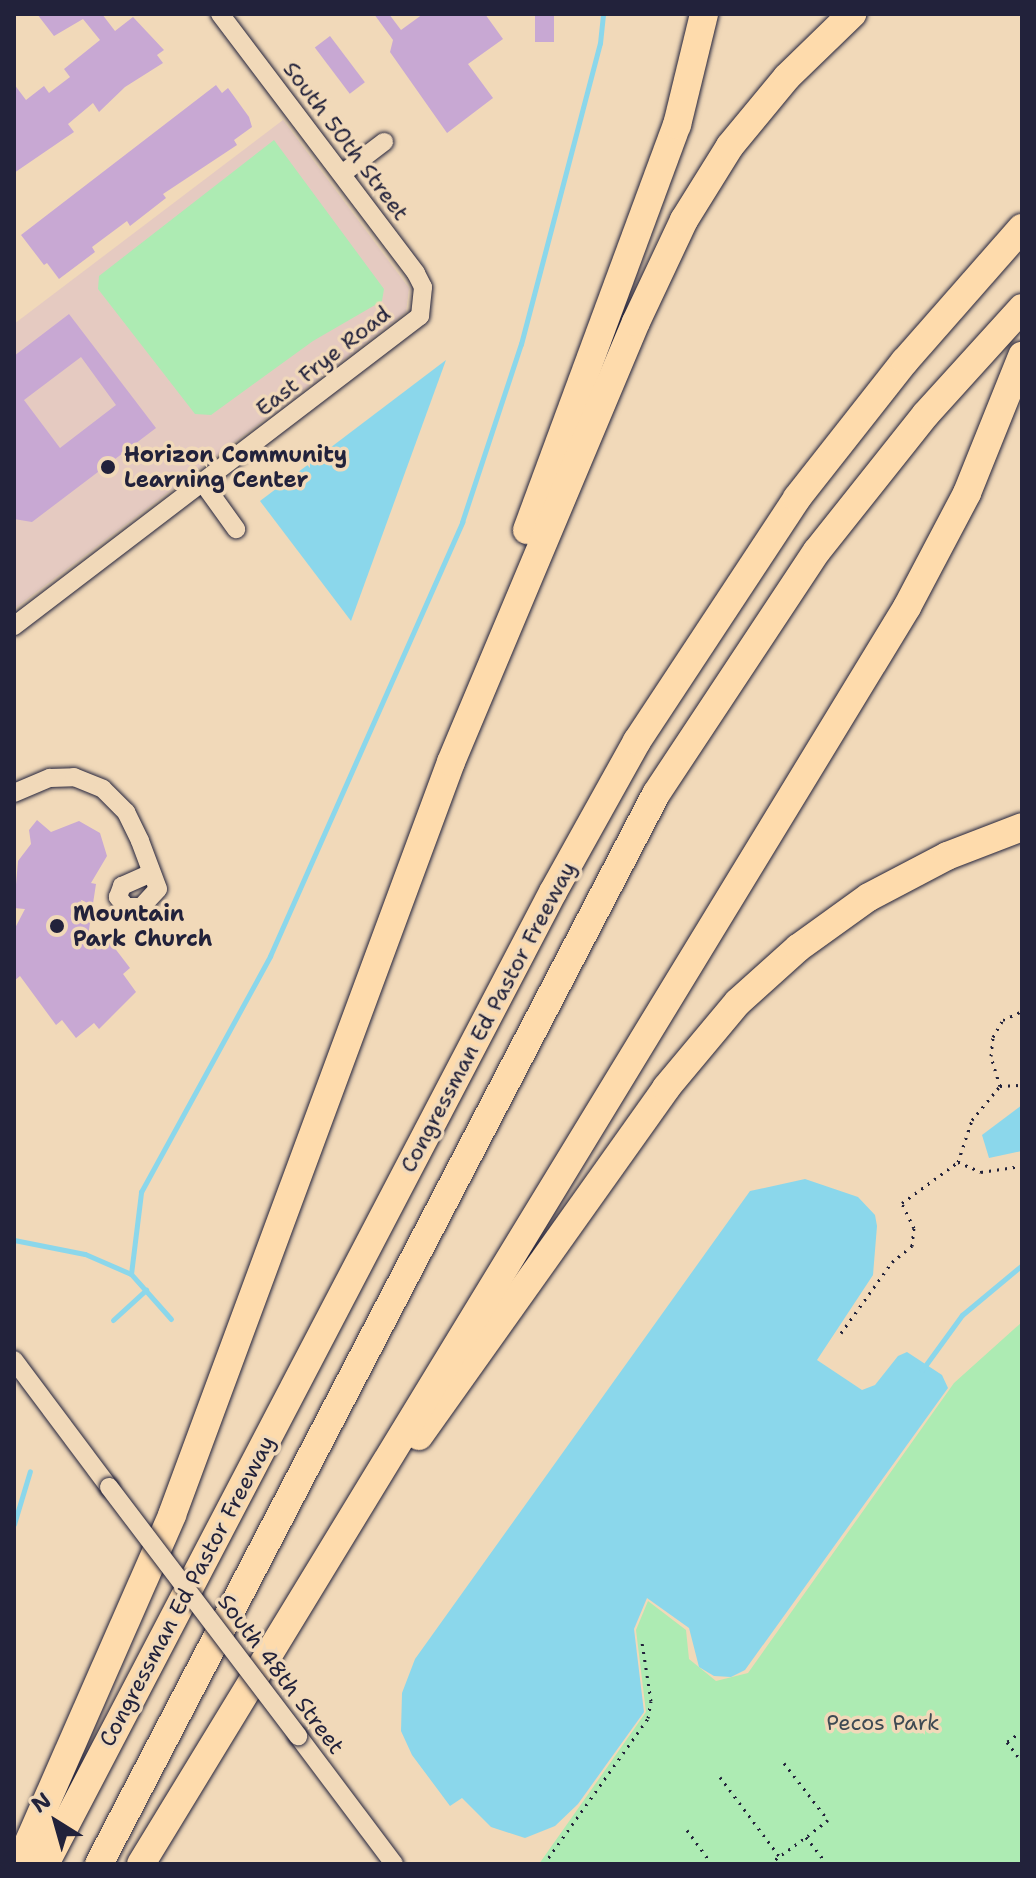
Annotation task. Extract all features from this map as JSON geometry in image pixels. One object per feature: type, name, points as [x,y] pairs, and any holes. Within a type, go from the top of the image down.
[{"type":"highway","points":[[451,762],[476,668],[677,125],[704,14]]},
{"type":"highway","points":[[19,1864],[172,1515],[451,762],[597,411],[684,220],[767,99],[852,14]]},
{"type":"highway","name":"Congressman Ed Pastor Freeway","points":[[45,1864],[553,892],[637,741],[797,498],[905,361],[1022,228]]},
{"type":"highway","name":"Congressman Ed Pastor Freeway","points":[[99,1864],[656,794],[817,551],[926,414],[1022,308]]},
{"type":"highway","points":[[141,1864],[907,607],[967,493],[1018,369]]},
{"type":"highway","points":[[303,1600],[666,1088],[738,1002],[798,948],[869,897],[947,856],[1022,827]]},
{"type":"street","name":"South 50th Street","points":[[220,14],[416,273],[424,302]]},
{"type":"street","points":[[342,174],[384,142]]},
{"type":"street","name":"East Frye Road","points":[[14,626],[405,330],[420,316],[424,302]]},
{"type":"street","points":[[203,483],[236,529]]},
{"type":"street","points":[[14,793],[50,778],[74,777],[103,789],[126,812],[151,873]]},
{"type":"street","name":"South 48th Street","points":[[14,1360],[394,1864]]},
{"type":"path","points":[[1000,1086],[991,1056],[993,1037],[1003,1020],[1022,1011]]},
{"type":"path","points":[[841,1333],[892,1262],[912,1246],[914,1228],[902,1203],[958,1162],[972,1120],[1000,1086],[1022,1085]]},
{"type":"path","points":[[958,1162],[981,1172],[1022,1166]]},
{"type":"path","points":[[544,1864],[648,1718],[651,1701],[642,1642]]},
{"type":"path","points":[[1022,1731],[1007,1742],[1022,1762]]},
{"type":"path","points":[[769,1864],[828,1820],[784,1763]]},
{"type":"path","points":[[720,1777],[779,1856]]},
{"type":"path","points":[[687,1830],[712,1864]]},
{"type":"path","points":[[806,1837],[827,1864]]},
{"type":"shaded area","name":"Horizon Community Learning Center","points":[[283,120],[409,288],[406,312],[14,609],[14,324]]},
{"type":"green space","points":[[274,140],[384,289],[382,301],[313,341],[211,415],[195,414],[98,289],[99,276]]},
{"type":"green space","name":"Pecos Park","points":[[1022,1322],[1022,1864],[539,1864],[646,1712],[636,1630],[648,1601],[686,1630],[689,1659],[716,1681],[748,1673],[954,1383]]},
{"type":"water","points":[[446,360],[351,621],[260,501]]},
{"type":"water","points":[[1022,1105],[1022,1151],[989,1158],[982,1135]]},
{"type":"water","points":[[805,1179],[858,1197],[875,1215],[877,1226],[873,1275],[817,1360],[862,1390],[875,1385],[898,1356],[907,1352],[942,1375],[948,1388],[745,1670],[731,1677],[714,1676],[699,1667],[689,1628],[647,1598],[634,1629],[644,1712],[578,1804],[555,1826],[525,1838],[491,1827],[462,1798],[450,1806],[412,1755],[401,1731],[402,1693],[415,1659],[750,1191]]},
{"type":"building","points":[[37,14],[102,14],[115,31],[133,17],[164,50],[157,55],[163,63],[125,87],[99,112],[93,103],[68,124],[74,132],[14,173],[14,84],[26,100],[44,86],[49,93],[70,77],[64,69],[100,40],[83,19],[54,36]]},
{"type":"building","points":[[374,14],[389,14],[401,30],[423,14],[485,14],[503,39],[468,64],[493,98],[447,133],[390,52],[393,40]]},
{"type":"building","points":[[535,14],[554,14],[554,42],[535,42]]},
{"type":"building","points":[[330,36],[365,82],[350,94],[315,47]]},
{"type":"building","points":[[216,85],[222,93],[228,88],[249,117],[252,127],[234,140],[237,145],[163,194],[166,198],[130,226],[127,221],[92,247],[95,252],[59,279],[21,235]]},
{"type":"building","points":[[69,314],[156,428],[32,522],[14,519],[14,356]],"holes":[[[81,357],[116,405],[60,448],[24,400]]]},
{"type":"building","name":"Mountain Park Church","points":[[37,820],[51,832],[79,821],[100,833],[107,856],[91,883],[96,884],[88,936],[107,938],[130,968],[123,974],[136,992],[99,1029],[94,1023],[76,1038],[62,1020],[56,1025],[20,976],[14,981],[14,930],[25,909],[14,908],[18,861],[31,844],[29,830]]},
{"type":"waterway","points":[[171,1319],[131,1274],[141,1192],[270,956],[462,522],[521,344],[600,43],[603,14]]},
{"type":"waterway","points":[[14,1240],[85,1254],[131,1274]]},
{"type":"waterway","points":[[922,1370],[962,1315],[1022,1265]]},
{"type":"waterway","points":[[113,1320],[146,1290]]},
{"type":"waterway","points":[[14,1524],[30,1471]]},
{"type":"place","name":"Horizon Community Learning Center","points":[[108,467]]},
{"type":"place","name":"Mountain Park Church","points":[[57,926]]}]
